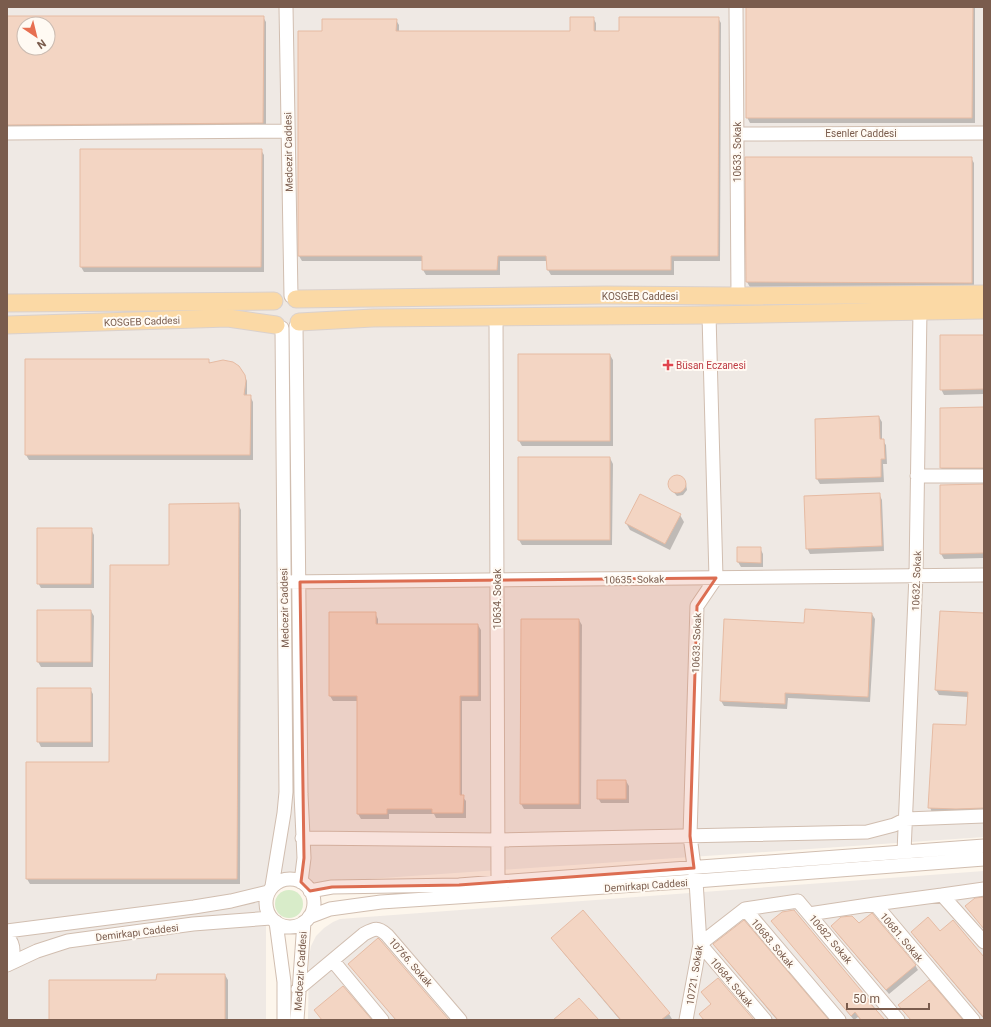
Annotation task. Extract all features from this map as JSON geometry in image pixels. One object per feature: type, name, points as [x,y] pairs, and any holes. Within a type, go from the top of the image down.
[{"type":"main road","name":"KOSGEB Caddesi","points":[[294,297],[984,294]]},
{"type":"main road","points":[[282,296],[294,297],[302,307],[302,318],[288,325],[273,321],[270,311],[274,301],[282,296]]},
{"type":"main road","name":"KOSGEB Caddesi","points":[[7,302],[274,301]]},
{"type":"main road","name":"KOSGEB Caddesi","points":[[7,325],[228,318],[288,325],[373,318],[709,315],[984,310]]},
{"type":"street","name":"Medcezir Caddesi","points":[[286,7],[288,131],[294,297]]},
{"type":"street","name":"10633. Sokak","points":[[736,7],[738,296]]},
{"type":"street","points":[[7,133],[288,131]]},
{"type":"street","name":"Esenler Caddesi","points":[[737,134],[984,133]]},
{"type":"street","name":"10632. Sokak","points":[[904,852],[916,575],[920,310]]},
{"type":"street","points":[[709,315],[716,578]]},
{"type":"street","name":"10634. Sokak","points":[[496,317],[498,882]]},
{"type":"street","name":"Medcezir Caddesi","points":[[288,325],[300,582],[302,838],[306,886]]},
{"type":"street","name":"Medcezir Caddesi","points":[[270,889],[284,813],[286,792],[284,582],[288,325]]},
{"type":"street","points":[[917,476],[984,476]]},
{"type":"street","name":"10635. Sokak","points":[[284,582],[984,574]]},
{"type":"street","name":"10633. Sokak","points":[[696,881],[690,836],[696,606],[716,578]]},
{"type":"street","points":[[302,838],[498,840],[867,832],[881,829],[906,820],[984,816]]},
{"type":"street","name":"Demirkapı Caddesi","points":[[306,886],[459,885],[984,846]]},
{"type":"street","name":"Demirkapı Caddesi","points":[[306,919],[330,909],[375,903],[984,860]]},
{"type":"street","points":[[283,880],[296,880],[306,886],[313,897],[313,904],[312,911],[306,919],[297,925],[290,927],[282,926],[273,920],[266,905],[270,889],[283,880]]},
{"type":"street","name":"10721. Sokak","points":[[689,1017],[700,944],[696,881]]},
{"type":"street","name":"Demirkapı Caddesi","points":[[7,931],[221,903],[270,889]]},
{"type":"street","points":[[875,904],[984,889]]},
{"type":"street","points":[[942,895],[984,942]]},
{"type":"street","name":"10682. Sokak","points":[[745,909],[798,901],[898,1020]]},
{"type":"street","name":"10681. Sokak","points":[[809,914],[875,904],[973,1020]]},
{"type":"street","name":"10683. Sokak","points":[[700,944],[745,909],[839,1020]]},
{"type":"street","name":"Medcezir Caddesi","points":[[297,1020],[298,989],[306,919]]},
{"type":"street","name":"Medcezir Caddesi","points":[[273,920],[284,982],[284,1020]]},
{"type":"street","name":"Demirkapı Caddesi","points":[[7,965],[37,951],[68,941],[193,924],[273,920]]},
{"type":"street","name":"10766. Sokak","points":[[298,989],[364,934],[374,929],[381,930],[388,935],[460,1020]]},
{"type":"street","points":[[7,936],[12,944],[13,952],[11,960],[7,965]]},
{"type":"street","name":"10684. Sokak","points":[[700,944],[765,1020]]},
{"type":"street","points":[[333,961],[382,1020]]},
{"type":"highlighted area","points":[[716,578],[697,606],[690,836],[694,868],[459,885],[332,887],[310,891],[301,882],[304,858],[300,582]]},
{"type":"shaded area","points":[[7,7],[984,7],[984,837],[266,886],[266,1020],[7,1020]]},
{"type":"shaded area","points":[[984,871],[984,1020],[308,1020],[309,957],[311,946],[316,936],[324,928],[340,919]]},
{"type":"green space","points":[[289,890],[299,894],[303,904],[299,914],[289,918],[279,914],[275,904],[279,894]]},
{"type":"building","points":[[746,7],[973,7],[972,118],[746,118]]},
{"type":"building","points":[[7,16],[16,16],[16,56],[56,56],[56,16],[264,16],[263,123],[7,125]]},
{"type":"building","points":[[570,17],[594,17],[594,31],[619,31],[619,17],[719,17],[718,256],[671,256],[671,270],[547,270],[546,256],[498,256],[497,270],[422,270],[422,256],[298,256],[298,31],[322,31],[322,19],[397,19],[396,31],[570,31]]},
{"type":"building","points":[[80,149],[262,149],[261,267],[80,267]]},
{"type":"building","points":[[745,157],[972,157],[972,283],[746,282]]},
{"type":"building","points":[[940,335],[984,335],[984,389],[940,390]]},
{"type":"building","points":[[518,354],[610,354],[610,441],[518,441]]},
{"type":"building","points":[[25,359],[209,359],[209,363],[223,360],[233,362],[239,366],[245,375],[246,381],[244,395],[251,395],[250,455],[25,455]]},
{"type":"building","points":[[984,407],[984,468],[940,468],[940,408]]},
{"type":"building","points":[[879,416],[880,439],[884,439],[885,459],[881,459],[881,477],[816,479],[815,419]]},
{"type":"building","points":[[518,457],[610,457],[610,540],[518,540]]},
{"type":"building","points":[[677,475],[683,478],[686,484],[683,490],[677,493],[671,490],[668,484],[671,478]]},
{"type":"building","points":[[984,484],[984,553],[940,554],[940,485]]},
{"type":"building","points":[[880,493],[882,546],[806,549],[804,496]]},
{"type":"building","points":[[640,494],[681,514],[665,544],[625,523]]},
{"type":"building","points":[[239,503],[237,879],[26,879],[26,762],[109,762],[110,565],[169,565],[169,504]]},
{"type":"building","points":[[37,528],[92,528],[91,584],[37,584]]},
{"type":"building","points":[[737,547],[761,547],[761,563],[737,562]]},
{"type":"building","points":[[805,609],[872,613],[868,697],[785,693],[785,704],[720,701],[724,619],[804,623]]},
{"type":"building","points":[[37,610],[91,610],[91,662],[37,662]]},
{"type":"building","points":[[940,611],[984,613],[984,808],[928,808],[933,724],[966,725],[968,692],[935,690]]},
{"type":"building","points":[[329,612],[376,612],[376,624],[478,624],[478,696],[460,696],[460,795],[464,795],[463,813],[432,813],[432,809],[387,809],[387,814],[357,814],[357,696],[329,696]]},
{"type":"building","points":[[521,619],[579,619],[579,804],[520,804]]},
{"type":"building","points":[[37,688],[91,688],[91,742],[37,742]]},
{"type":"building","points":[[597,780],[626,780],[626,799],[597,799]]},
{"type":"building","points":[[984,897],[984,929],[965,906],[975,898]]},
{"type":"building","points":[[583,910],[670,1013],[661,1020],[621,1020],[551,938]]},
{"type":"building","points":[[794,910],[885,1020],[861,1020],[855,1012],[851,1016],[771,921],[782,912]]},
{"type":"building","points":[[872,913],[916,965],[886,990],[831,926],[841,917],[852,916],[859,923]]},
{"type":"building","points":[[928,917],[940,931],[953,920],[984,957],[984,1018],[911,932]]},
{"type":"building","points":[[744,920],[829,1020],[778,1020],[713,944]]},
{"type":"building","points":[[378,938],[449,1020],[396,1020],[348,964]]},
{"type":"building","points":[[157,974],[225,974],[225,1020],[49,1020],[49,980],[156,980]]},
{"type":"building","points":[[718,978],[754,1020],[704,1020],[699,1014],[711,1004],[701,992]]},
{"type":"building","points":[[929,980],[963,1020],[911,1020],[898,1005]]},
{"type":"building","points":[[343,986],[372,1020],[322,1020],[314,1010]]},
{"type":"building","points":[[579,998],[599,1020],[553,1020]]},
{"type":"place","name":"Büsan Eczanesi","points":[[668,365]]}]
